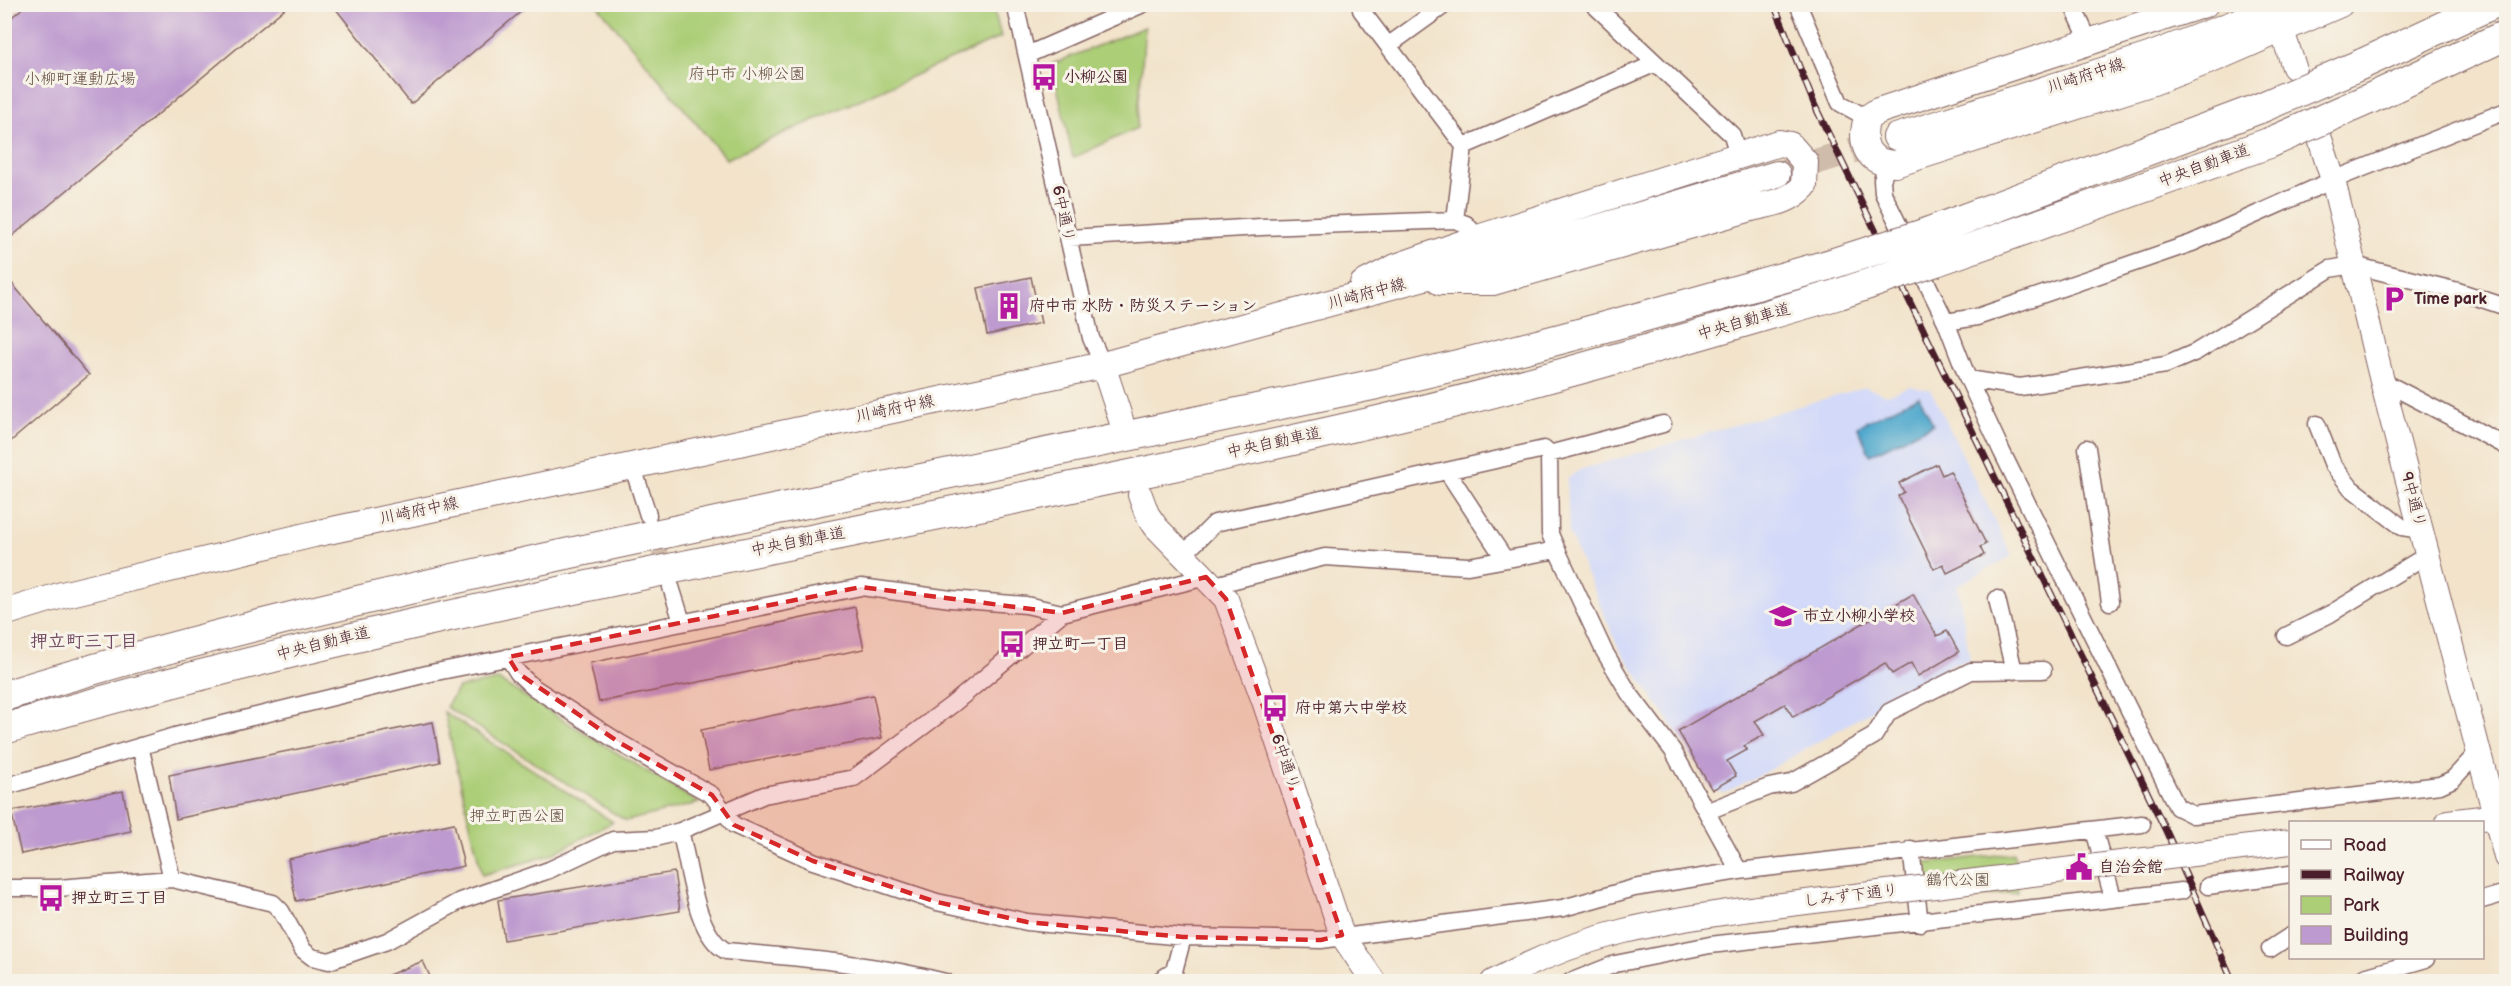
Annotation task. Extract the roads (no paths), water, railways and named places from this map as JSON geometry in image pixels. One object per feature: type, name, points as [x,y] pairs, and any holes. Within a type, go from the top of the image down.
[{"type":"highway","name":"中央自動車道","points":[[4,696],[97,667],[384,594],[697,525],[1377,384],[1578,335],[1828,265],[1924,234],[2260,108],[2492,4]]},
{"type":"highway","name":"中央自動車道","points":[[4,729],[115,696],[329,641],[1383,419],[1586,368],[1839,294],[2269,143],[2506,35]]},
{"type":"main road","points":[[2192,7],[1878,111],[1867,118],[1863,131],[1864,144],[1871,156],[1882,164],[1895,164],[2153,82],[2280,10],[2340,4]]},
{"type":"main road","name":"川崎府中線","points":[[1896,136],[2149,56],[2280,10]]},
{"type":"main road","points":[[1323,306],[1396,267],[1478,238],[1738,155],[1779,143],[1790,145],[1799,152],[1805,162],[1804,186],[1794,196],[1781,202],[1493,282],[1412,282]]},
{"type":"main road","name":"川崎府中線","points":[[4,613],[62,595],[291,539],[632,464],[1103,365],[1412,282],[1777,174]]},
{"type":"street","name":"6中通り","points":[[1015,4],[1091,338],[1103,365],[1121,420]]},
{"type":"street","points":[[1027,56],[1143,4]]},
{"type":"street","points":[[1389,45],[1446,4]]},
{"type":"street","points":[[1593,4],[1654,64],[1732,135],[1738,155]]},
{"type":"street","points":[[1798,4],[1819,61],[1840,103],[1850,111],[1867,118]]},
{"type":"street","points":[[2072,4],[2089,41]]},
{"type":"street","points":[[1361,10],[1464,146],[1455,220]]},
{"type":"street","points":[[2280,10],[2294,67]]},
{"type":"street","points":[[1464,146],[1654,64]]},
{"type":"street","points":[[1946,322],[1977,317],[2192,243],[2333,180],[2506,111]]},
{"type":"street","name":"9中通り","points":[[2321,142],[2333,180],[2382,381],[2478,752],[2501,816],[2506,857]]},
{"type":"street","points":[[1888,164],[1882,180],[1883,193],[1946,322],[1968,379],[2176,807],[2193,815],[2440,785],[2453,779],[2478,752]]},
{"type":"street","points":[[1069,238],[1261,227],[1455,220],[1466,224],[1478,238]]},
{"type":"street","points":[[1968,379],[2020,387],[2166,365],[2196,352],[2330,269],[2353,265],[2458,291],[2506,307]]},
{"type":"street","points":[[2382,381],[2506,446]]},
{"type":"street","points":[[1549,454],[1663,424]]},
{"type":"street","points":[[2317,424],[2334,465],[2351,488],[2402,527],[2421,530]]},
{"type":"street","points":[[2087,448],[2110,602]]},
{"type":"street","points":[[1184,554],[1215,523],[1544,449],[1549,454],[1550,534],[1557,550],[1604,651],[1629,693],[1673,751],[1739,871]]},
{"type":"street","points":[[632,464],[648,515]]},
{"type":"street","points":[[1448,471],[1504,558]]},
{"type":"street","name":"6中通り","points":[[1140,495],[1147,514],[1156,526],[1226,599],[1264,700],[1342,935],[1374,981]]},
{"type":"street","points":[[4,788],[140,746],[431,674],[861,587],[951,599],[1026,605],[1062,613],[1325,557],[1467,566],[1557,550]]},
{"type":"street","points":[[2286,636],[2330,614],[2427,555]]},
{"type":"street","points":[[671,587],[682,622]]},
{"type":"street","points":[[1997,599],[2014,670]]},
{"type":"street","points":[[4,888],[58,888],[172,879],[273,903],[281,911],[303,950],[312,957],[329,961],[387,941],[460,900],[549,870],[613,840],[656,838],[680,831],[764,795],[854,778],[953,704],[1062,613]]},
{"type":"street","points":[[508,657],[518,673],[533,687],[621,743],[712,795],[734,825],[813,861],[937,902],[1027,922],[1184,937],[1321,940],[1342,935],[1457,924],[1553,910],[1634,888],[1739,871],[1911,849],[2142,824]]},
{"type":"street","points":[[1708,811],[1769,787],[1791,783],[1874,736],[1889,712],[1971,670],[2043,670]]},
{"type":"street","points":[[140,746],[172,879]]},
{"type":"street","points":[[2457,821],[2501,816]]},
{"type":"street","points":[[2094,830],[2113,898]]},
{"type":"street","points":[[680,831],[704,929],[717,946],[726,951],[837,962],[906,972],[945,981]]},
{"type":"street","name":"しみず下通り","points":[[1510,978],[1568,947],[1632,927],[1758,908],[2289,842]]},
{"type":"street","points":[[1911,849],[1920,922]]},
{"type":"street","points":[[2208,886],[2289,874]]},
{"type":"street","points":[[1570,981],[1615,964],[1710,945],[2182,891]]},
{"type":"street","points":[[2484,899],[2506,893]]},
{"type":"street","points":[[1157,981],[1174,971],[1184,937]]},
{"type":"street","points":[[2270,949],[2289,937]]},
{"type":"street","points":[[2364,977],[2381,964],[2426,959]]},
{"type":"water","points":[[1919,396],[1933,424],[1870,455],[1857,426]]},
{"type":"tunnel","points":[[1777,174],[1896,137]]},
{"type":"tunnel","points":[[652,528],[668,577]]},
{"type":"railway","points":[[1774,4],[1815,106],[2167,833],[2233,982]]},
{"type":"place","name":"小柳公園","points":[[1044,77]]},
{"type":"place","name":"Time park","points":[[2394,299]]},
{"type":"place","name":"府中市 水防・防災ステーション","points":[[1009,306]]},
{"type":"place","name":"市立小柳小学校","points":[[1783,616]]},
{"type":"place","name":"押立町一丁目","points":[[1012,644]]},
{"type":"place","name":"府中第六中学校","points":[[1275,708]]},
{"type":"place","name":"自治会館","points":[[2079,867]]},
{"type":"place","name":"押立町三丁目","points":[[51,898]]},
{"type":"district","name":"押立町三丁目","points":[[84,641]]},
{"type":"park label","name":"府中市 小柳公園","points":[[747,74]]},
{"type":"park label","name":"小柳町運動広場","points":[[80,79]]},
{"type":"park label","name":"押立町西公園","points":[[517,816]]},
{"type":"park label","name":"鶴代公園","points":[[1958,880]]}]
